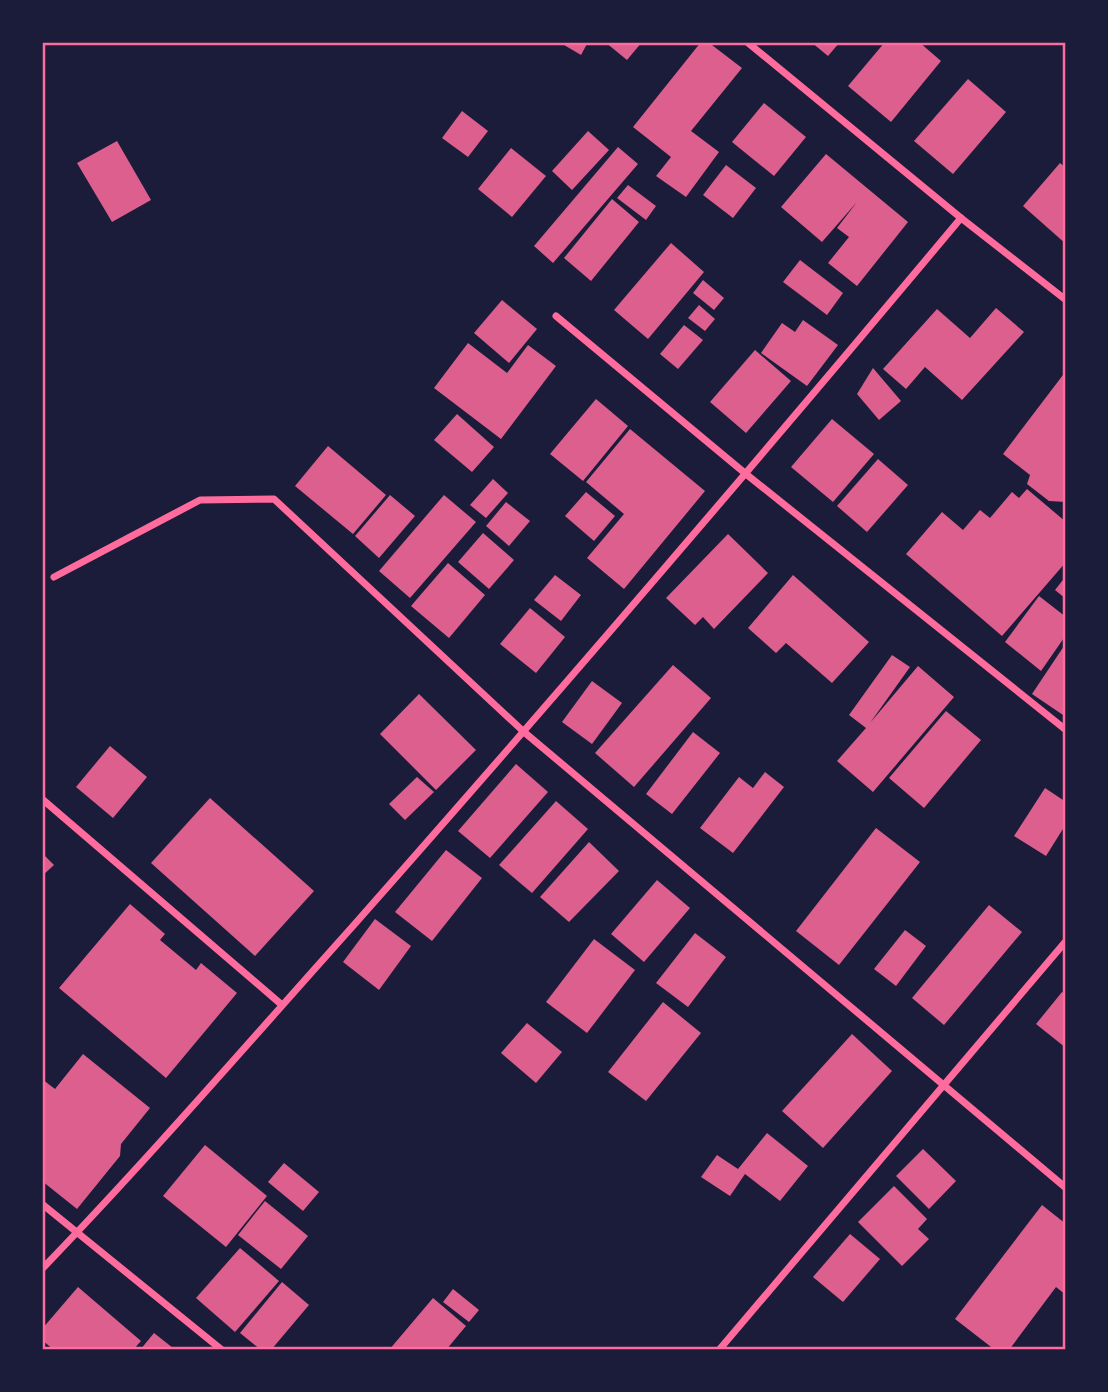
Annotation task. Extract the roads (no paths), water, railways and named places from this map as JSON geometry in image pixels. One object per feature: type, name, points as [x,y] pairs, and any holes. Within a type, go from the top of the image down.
[{"type":"street","points":[[747,42],[961,218],[1066,300]]},
{"type":"street","points":[[42,1269],[282,1005],[524,732],[961,218]]},
{"type":"street","points":[[555,316],[746,474],[1066,730]]},
{"type":"street","points":[[54,577],[200,500],[274,499],[524,732],[1066,1188]]},
{"type":"street","points":[[42,799],[282,1005]]},
{"type":"street","points":[[721,1350],[1066,942]]},
{"type":"street","points":[[42,1204],[222,1350]]}]
